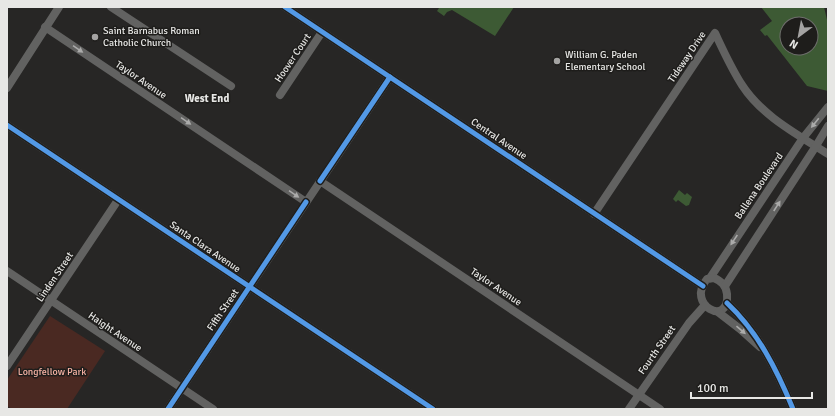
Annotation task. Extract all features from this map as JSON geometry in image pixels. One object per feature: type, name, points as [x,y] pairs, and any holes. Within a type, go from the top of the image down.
[{"type":"street","points":[[7,88],[58,7]]},
{"type":"street","points":[[111,7],[231,86]]},
{"type":"street","name":"Central Avenue","points":[[285,7],[703,286]]},
{"type":"street","name":"Taylor Avenue","points":[[45,27],[306,202]]},
{"type":"street","name":"Hoover Court","points":[[280,95],[322,32]]},
{"type":"street","name":"Tideway Drive","points":[[594,214],[715,33],[742,86],[760,107],[778,122],[828,154]]},
{"type":"street","name":"Fifth Street","points":[[168,409],[390,77]]},
{"type":"street","name":"Ballena Boulevard","points":[[710,278],[803,138],[828,107]]},
{"type":"street","name":"Santa Clara Avenue","points":[[7,125],[433,409]]},
{"type":"street","points":[[725,286],[828,126]]},
{"type":"street","name":"Taylor Avenue","points":[[320,182],[660,409]]},
{"type":"street","name":"Linden Street","points":[[7,366],[118,200]]},
{"type":"street","name":"Haight Avenue","points":[[7,271],[213,409]]},
{"type":"street","points":[[763,351],[740,328],[718,312],[713,311],[705,305],[701,295],[703,286],[707,279],[710,278],[720,280],[725,286],[727,303],[747,323],[774,367],[793,409]]},
{"type":"street","points":[[718,312],[722,310],[727,303]]},
{"type":"street","name":"Fourth Street","points":[[629,409],[689,323],[705,305]]},
{"type":"green space","name":"Longfellow Park","points":[[50,316],[105,351],[67,409],[12,409],[7,406],[7,380]]},
{"type":"shaded area","points":[[437,7],[514,7],[495,36],[452,10],[447,12],[444,16],[437,11],[439,8]]},
{"type":"shaded area","points":[[761,7],[824,7],[828,24],[828,91],[807,86],[783,56],[819,56],[819,16],[779,16],[779,50],[767,35],[765,36],[760,30],[772,21]]},
{"type":"shaded area","points":[[679,190],[685,195],[687,193],[692,197],[689,205],[686,206],[678,200],[676,202],[673,199]]},
{"type":"cycle path","points":[[285,7],[703,286]]},
{"type":"cycle path","points":[[320,181],[390,77]]},
{"type":"cycle path","points":[[7,125],[433,409]]},
{"type":"cycle path","points":[[168,409],[306,202]]},
{"type":"cycle path","points":[[727,303],[748,326],[766,352],[793,409]]},
{"type":"place","name":"Saint Barnabus Roman Catholic Church","points":[[95,37]]},
{"type":"place","name":"William G. Paden Elementary School","points":[[557,61]]},
{"type":"district","name":"West End","points":[[207,98]]}]
